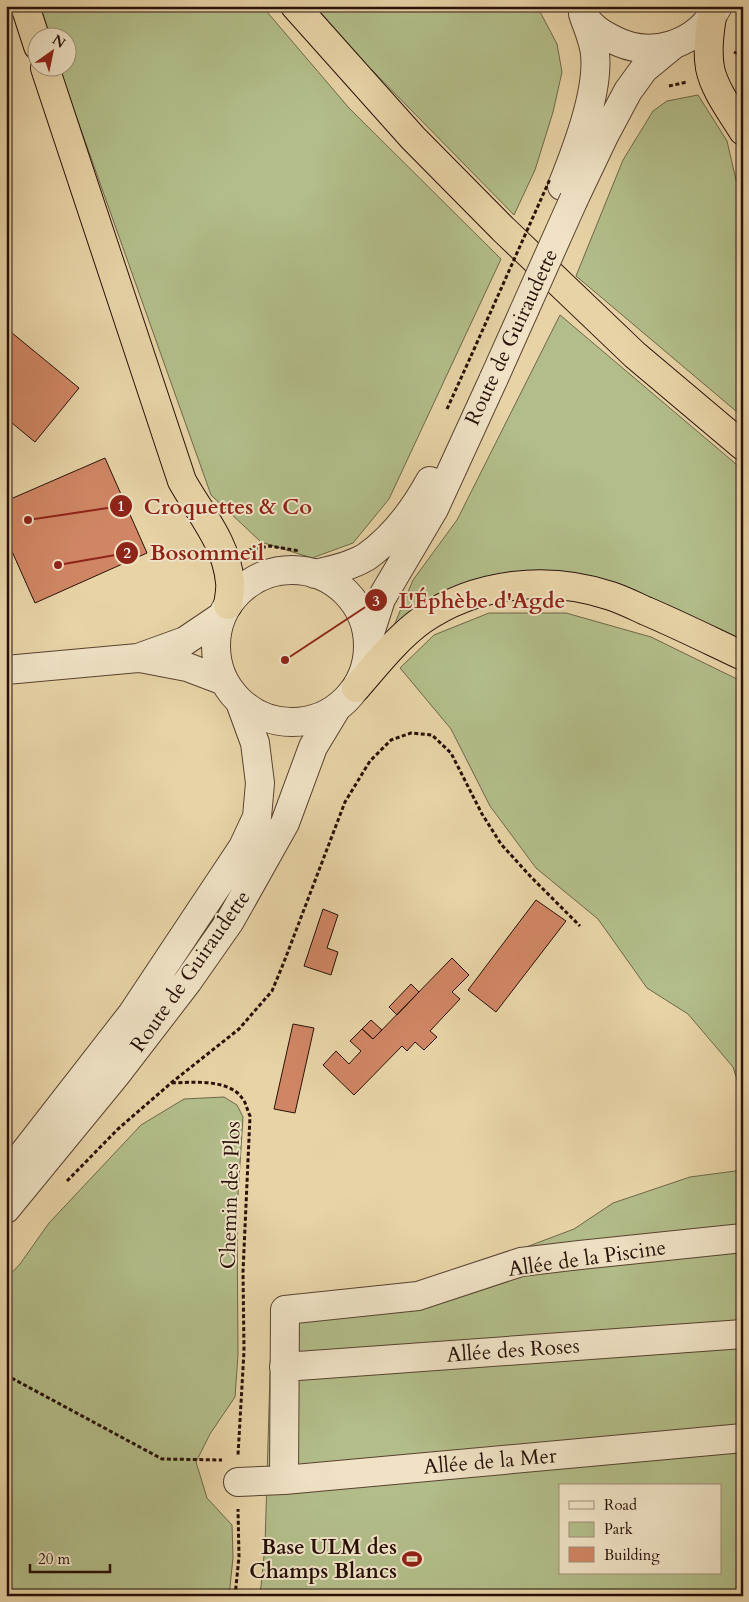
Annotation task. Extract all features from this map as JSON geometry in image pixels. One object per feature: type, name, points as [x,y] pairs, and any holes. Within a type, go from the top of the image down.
[{"type":"highway","points":[[24,6],[32,28]]},
{"type":"highway","points":[[295,6],[413,138],[503,228],[635,355],[743,446]]},
{"type":"highway","points":[[715,12],[708,43],[710,70],[720,94],[743,131]]},
{"type":"highway","points":[[48,78],[182,481],[198,510],[215,533],[225,556],[230,583],[225,611]]},
{"type":"highway","points":[[356,688],[391,647],[430,616],[453,602],[486,590],[529,584],[566,586],[611,596],[743,656]]},
{"type":"street","points":[[582,11],[602,34],[623,46],[648,50],[672,46],[694,35],[715,12]]},
{"type":"street","name":"Route de Guiraudette","points":[[315,574],[336,570],[365,557],[395,532],[420,500],[433,475],[562,189],[572,161],[594,89],[595,54],[582,11]]},
{"type":"street","name":"Route de Guiraudette","points":[[562,189],[604,136],[628,91],[644,69],[672,46]]},
{"type":"street","name":"Route de Guiraudette","points":[[368,638],[381,599],[434,509],[477,412],[482,366]]},
{"type":"street","points":[[6,670],[138,658],[185,641],[225,611],[245,587],[266,575],[291,570],[315,574],[335,584],[351,598],[363,618],[368,638],[366,664],[356,688],[336,709],[313,720],[287,722],[262,716],[240,702],[224,681],[218,660],[217,638],[225,611]]},
{"type":"street","points":[[138,658],[187,667],[224,681]]},
{"type":"street","name":"Route de Guiraudette","points":[[6,1176],[132,1014],[244,847],[257,817],[260,783],[255,743],[240,702]]},
{"type":"street","name":"Route de Guiraudette","points":[[6,1209],[115,1076],[188,982],[230,921],[285,823],[312,747],[336,709]]},
{"type":"street","name":"Allée de la Piscine","points":[[284,1367],[285,1310],[418,1296],[521,1262],[743,1238]]},
{"type":"street","name":"Allée des Roses","points":[[284,1367],[743,1334]]},
{"type":"street","points":[[284,1367],[284,1480]]},
{"type":"street","name":"Allée de la Mer","points":[[238,1471],[284,1480],[743,1438]]},
{"type":"path","points":[[661,88],[692,80],[710,70],[734,52],[743,36]]},
{"type":"path","points":[[482,366],[562,189]]},
{"type":"path","points":[[64,1184],[118,1129],[171,1083],[239,1029],[272,991],[345,802],[370,761],[391,740],[411,733],[432,735],[451,753],[482,814],[501,844],[580,926]]},
{"type":"path","name":"Chemin des Plos","points":[[171,1083],[196,1082],[227,1086],[242,1097],[250,1116],[242,1272],[244,1351],[238,1471],[239,1557],[235,1596]]},
{"type":"path","points":[[6,1375],[162,1459],[238,1471]]},
{"type":"green space","points":[[38,6],[262,6],[349,108],[501,259],[389,499],[353,543],[312,558],[261,542],[211,495],[63,78],[78,78],[78,28],[46,28]]},
{"type":"green space","points":[[315,6],[537,6],[557,44],[562,72],[553,112],[535,170],[514,215],[365,63]]},
{"type":"green space","points":[[698,95],[727,141],[736,180],[743,177],[743,417],[576,276],[623,160],[653,111],[667,101]]},
{"type":"green space","points":[[560,315],[743,470],[743,648],[576,580],[393,628],[413,580],[457,520]]},
{"type":"green space","points":[[489,613],[566,613],[651,637],[743,682],[743,1098],[733,1067],[688,1014],[647,988],[598,919],[536,868],[490,806],[451,729],[400,668],[434,635]]},
{"type":"green space","points":[[224,1097],[237,1105],[243,1117],[237,1210],[238,1355],[235,1397],[210,1434],[196,1462],[207,1498],[232,1525],[233,1558],[229,1596],[6,1596],[6,1279],[20,1264],[49,1223],[141,1125],[184,1099]]},
{"type":"green space","points":[[743,1170],[743,1596],[260,1596],[265,1546],[272,1305],[407,1292],[574,1229],[613,1203],[690,1177]]},
{"type":"building","points":[[6,328],[79,388],[35,442],[6,418]]},
{"type":"building","points":[[105,458],[147,553],[35,603],[6,538],[6,501]]},
{"type":"building","points":[[536,900],[566,921],[496,1012],[468,990]]},
{"type":"building","points":[[323,909],[338,915],[327,948],[338,952],[331,975],[304,966]]},
{"type":"building","points":[[452,958],[469,975],[452,992],[460,999],[430,1031],[437,1037],[424,1050],[415,1042],[407,1051],[402,1046],[354,1095],[323,1065],[336,1051],[349,1064],[361,1051],[350,1041],[362,1029],[373,1039]]},
{"type":"building","points":[[411,984],[419,992],[397,1015],[389,1007]]},
{"type":"building","points":[[371,1020],[382,1030],[373,1039],[362,1029]]},
{"type":"building","points":[[293,1024],[314,1028],[295,1113],[274,1109]]},
{"type":"place","name":"Croquettes & Co","points":[[28,520]]},
{"type":"place","name":"Bosommeil","points":[[58,565]]},
{"type":"place","name":"L'Éphèbe d'Agde","points":[[285,660]]},
{"type":"place","name":"Base ULM des Champs Blancs","points":[[412,1559]]}]
